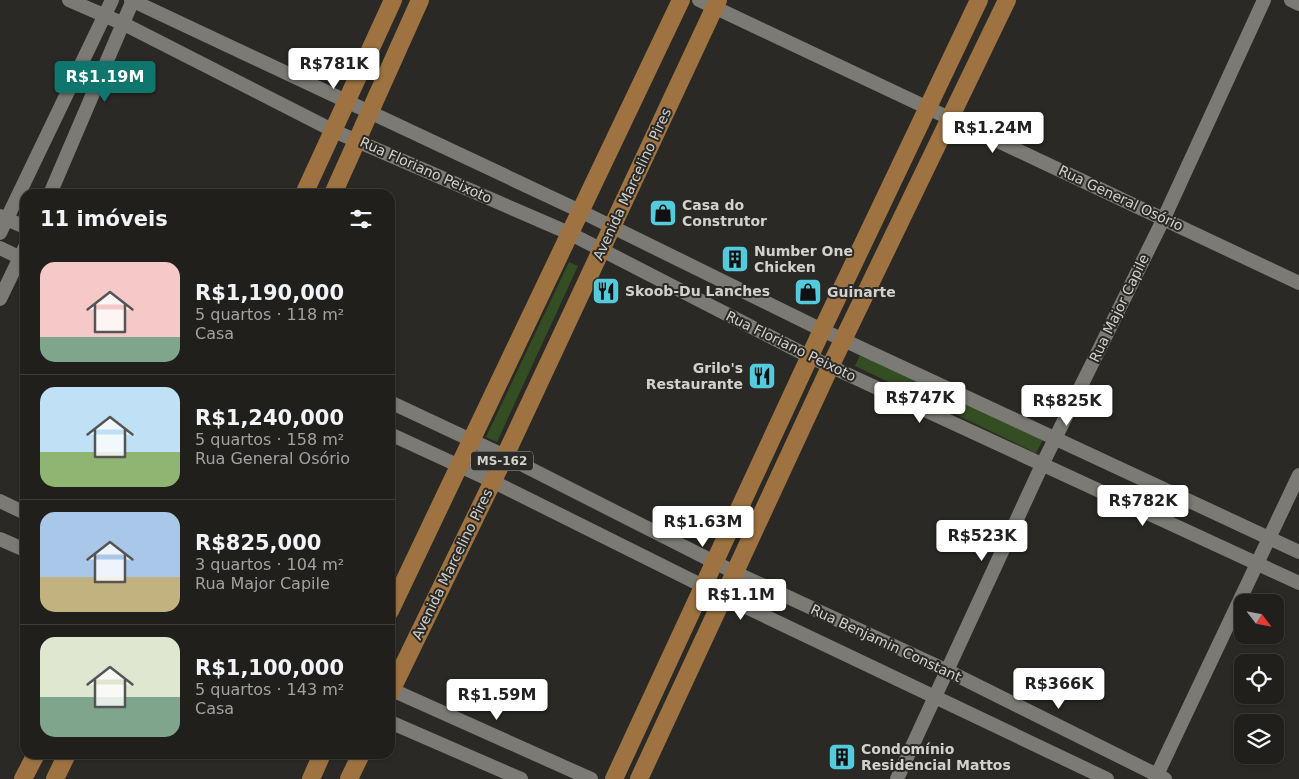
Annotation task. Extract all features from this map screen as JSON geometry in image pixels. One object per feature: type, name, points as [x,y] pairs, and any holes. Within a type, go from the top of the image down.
[{"type":"main road","points":[[306,189],[393,0]]},
{"type":"main road","points":[[335,189],[420,0]]},
{"type":"main road","name":"MS-162","points":[[395,601],[681,0]]},
{"type":"main road","points":[[614,779],[822,330],[979,0]]},
{"type":"main road","points":[[638,779],[725,597],[843,339],[1007,0]]},
{"type":"main road","name":"Avenida Marcelino Pires","points":[[395,683],[602,250],[710,2]]},
{"type":"main road","points":[[23,779],[33,759]]},
{"type":"main road","points":[[55,779],[65,759]]},
{"type":"main road","points":[[311,779],[320,759]]},
{"type":"main road","points":[[349,779],[359,759]]},
{"type":"street","name":"Rua Floriano Peixoto","points":[[69,0],[124,24],[334,131],[569,233],[830,367],[1299,583]]},
{"type":"street","points":[[0,233],[3,217],[112,0]]},
{"type":"street","name":"Rua Floriano Peixoto","points":[[132,0],[346,103],[580,211],[822,330],[1299,552]]},
{"type":"street","points":[[52,189],[124,24],[132,0]]},
{"type":"street","name":"Rua Major Capile","points":[[897,779],[1042,465],[1164,218],[1264,0]]},
{"type":"street","points":[[1291,0],[1299,4]]},
{"type":"street","name":"Rua General Osório","points":[[710,2],[950,119],[1299,283]]},
{"type":"street","points":[[3,217],[20,225]]},
{"type":"street","points":[[0,248],[20,254]]},
{"type":"street","points":[[0,299],[20,261]]},
{"type":"street","name":"Rua Benjamin Constant","points":[[395,404],[504,456],[736,573],[948,671],[1159,778]]},
{"type":"street","name":"Rua Benjamin Constant","points":[[395,436],[492,481],[725,597],[936,696],[1106,779]]},
{"type":"street","points":[[1159,778],[1256,562],[1299,475]]},
{"type":"street","points":[[0,501],[20,511]]},
{"type":"street","points":[[0,539],[20,548]]},
{"type":"street","points":[[395,693],[592,779]]},
{"type":"street","points":[[395,724],[521,779]]},
{"type":"green space","points":[[569,262],[578,266],[497,442],[486,437]]},
{"type":"green space","points":[[861,353],[1043,440],[1036,453],[855,366]]},
{"type":"place","name":"Casa do Construtor","points":[[663,213]]},
{"type":"place","name":"Number One Chicken","points":[[735,259]]},
{"type":"place","name":"Skoob-Du Lanches","points":[[606,291]]},
{"type":"place","name":"Guinarte","points":[[808,292]]},
{"type":"place","name":"Grilo's Restaurante","points":[[762,376]]},
{"type":"place","name":"Condomínio Residencial Mattos","points":[[842,757]]}]
